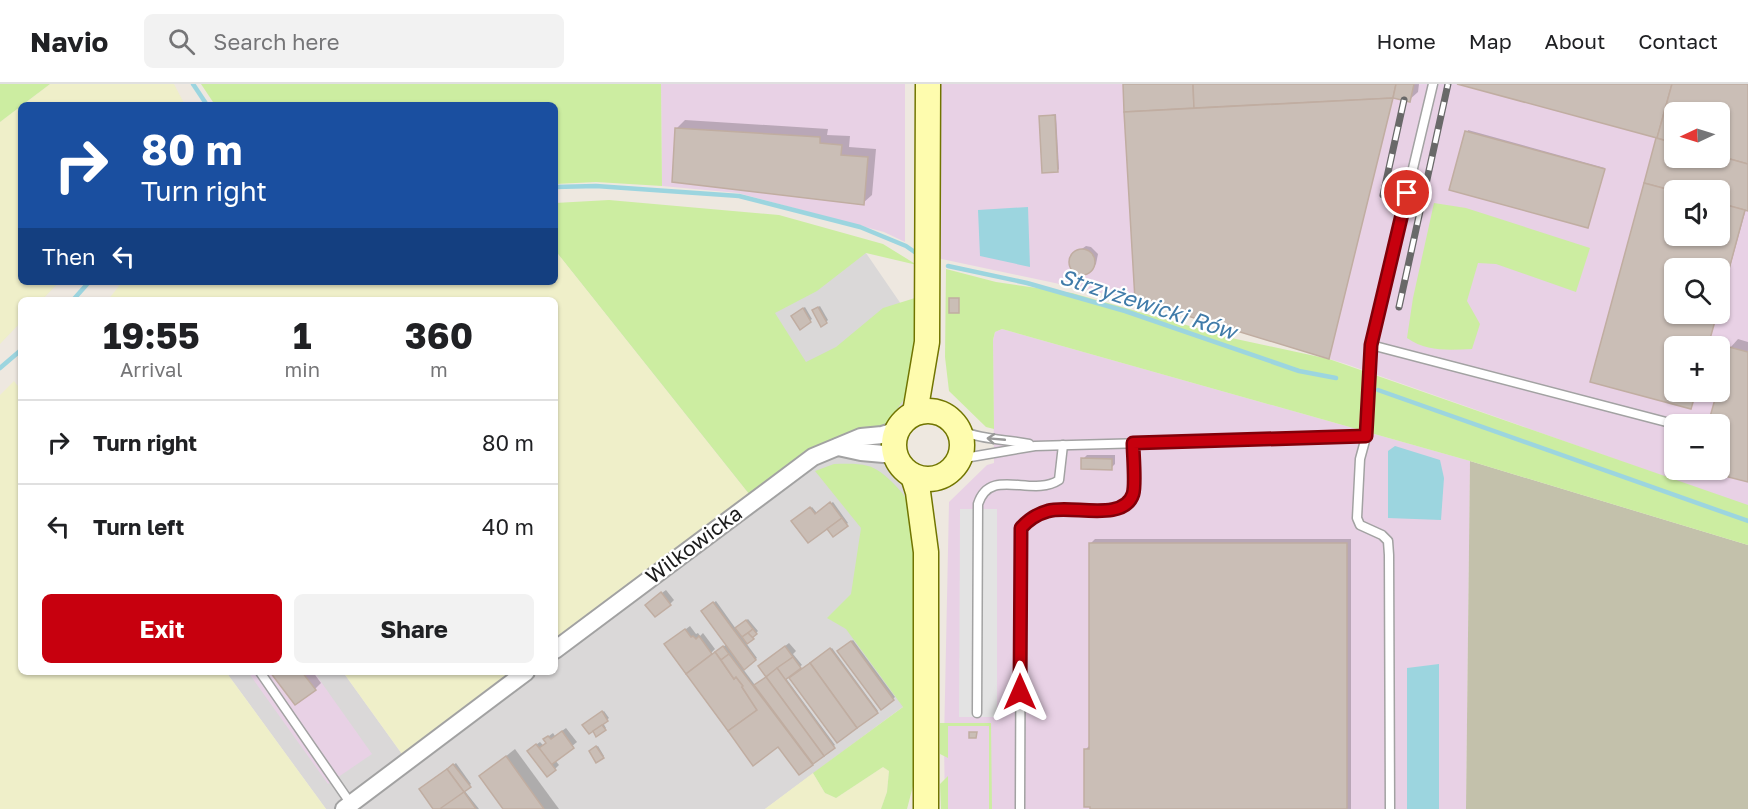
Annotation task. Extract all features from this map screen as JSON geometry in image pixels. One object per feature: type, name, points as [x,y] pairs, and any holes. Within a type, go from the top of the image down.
[{"type":"main road","points":[[915,413],[927,342],[928,84]]},
{"type":"main road","points":[[927,342],[940,413]]},
{"type":"main road","points":[[926,552],[936,490],[951,467],[962,443],[958,429],[953,422],[940,413],[927,410],[905,419],[897,430],[894,447],[895,455],[901,466],[913,476],[926,479],[951,467]]},
{"type":"main road","points":[[913,476],[918,492],[926,552],[927,733],[924,805]]},
{"type":"street","name":"Wilkowicka","points":[[558,648],[813,457],[861,437],[882,435],[897,430]]},
{"type":"street","points":[[838,447],[895,455]]},
{"type":"street","points":[[348,806],[522,675]]},
{"type":"lane","points":[[1390,809],[1388,541],[1382,535],[1360,525],[1357,518],[1360,459],[1366,436],[1371,345],[1433,84]]},
{"type":"lane","points":[[1371,345],[1664,421]]},
{"type":"lane","points":[[958,429],[972,436],[999,438],[1035,446]]},
{"type":"lane","points":[[951,467],[1035,446],[1366,436]]},
{"type":"lane","points":[[1020,809],[1021,528],[1029,518],[1050,510],[1113,510],[1127,504],[1134,493],[1133,443]]},
{"type":"lane","points":[[977,713],[978,504],[981,493],[992,485],[1050,486],[1059,480],[1063,445]]},
{"type":"lane","points":[[262,675],[348,806]]},
{"type":"shaded area","points":[[661,84],[905,84],[905,242],[884,232],[738,193],[662,186]]},
{"type":"shaded area","points":[[935,84],[1748,84],[1748,506],[1674,480],[1730,480],[1730,414],[1664,414],[1664,476],[1346,364],[1135,300],[937,258]]},
{"type":"shaded area","points":[[558,250],[866,253],[927,342],[910,416],[901,424],[839,447],[898,461],[906,471],[927,689],[765,809],[326,809],[228,675],[345,675],[407,761],[522,675],[558,675],[558,648],[754,501],[558,254]]},
{"type":"shaded area","points":[[1002,329],[1470,461],[1466,809],[945,809],[944,742],[949,502],[987,465],[994,463],[993,340],[995,332]]},
{"type":"shaded area","points":[[1470,461],[1748,545],[1748,809],[1466,809]]},
{"type":"shaded area","points":[[960,509],[997,509],[997,717],[959,717]]},
{"type":"shaded area","points":[[250,675],[316,675],[372,754],[328,784]]},
{"type":"green space","points":[[0,84],[50,84],[26,102],[18,102],[18,108],[0,122]]},
{"type":"green space","points":[[50,84],[174,84],[183,102],[27,102]]},
{"type":"green space","points":[[201,84],[661,84],[662,186],[596,182],[558,184],[558,102],[213,102]]},
{"type":"green space","points":[[18,108],[18,285],[56,285],[45,297],[18,297],[18,325],[0,344],[0,122]]},
{"type":"green space","points":[[609,200],[779,215],[883,244],[917,265],[866,253],[817,291],[775,313],[806,362],[836,347],[883,308],[915,298],[917,359],[909,392],[882,435],[861,437],[754,500],[558,254],[558,203]]},
{"type":"green space","points":[[1434,203],[1466,208],[1590,248],[1576,292],[1496,264],[1478,263],[1467,301],[1480,324],[1472,349],[1430,348],[1407,338],[1413,298]]},
{"type":"green space","points":[[558,254],[754,500],[558,648],[558,297],[110,297],[120,285],[558,285]]},
{"type":"green space","points":[[946,269],[996,282],[1072,293],[1236,339],[1329,359],[1664,476],[1664,480],[1676,480],[1748,505],[1748,545],[1470,461],[1002,329],[995,332],[993,340],[994,429],[986,427],[949,391],[945,357]]},
{"type":"green space","points":[[14,381],[18,386],[18,675],[228,675],[326,809],[0,809],[0,395]]},
{"type":"green space","points":[[834,464],[860,464],[874,468],[893,483],[912,508],[919,695],[913,786],[907,809],[881,809],[887,792],[889,771],[883,767],[836,798],[825,793],[813,773],[903,707],[846,629],[827,618],[851,594],[861,528],[815,471]]},
{"type":"green space","points":[[345,675],[522,675],[407,761]]},
{"type":"green space","points":[[940,723],[991,723],[992,809],[989,809],[989,726],[948,726],[948,758],[940,754]]},
{"type":"green space","points":[[883,767],[889,771],[887,792],[881,809],[765,809],[813,773],[825,793],[836,798]]},
{"type":"green space","points":[[948,776],[948,809],[941,809],[940,784]]},
{"type":"water","points":[[1028,207],[1030,267],[980,256],[978,210]]},
{"type":"water","points":[[1395,446],[1440,460],[1444,478],[1441,520],[1388,518],[1388,451]]},
{"type":"water","points":[[1439,664],[1439,809],[1407,809],[1407,668]]},
{"type":"building","points":[[1123,84],[1193,84],[1194,108],[1124,112]]},
{"type":"building","points":[[1193,84],[1396,84],[1393,98],[1194,108]]},
{"type":"building","points":[[1396,84],[1414,84],[1410,102],[1393,98]]},
{"type":"building","points":[[1457,84],[1672,84],[1667,102],[1664,102],[1664,113],[1657,138]]},
{"type":"building","points":[[1672,84],[1748,84],[1748,164],[1730,159],[1730,102],[1667,102]]},
{"type":"building","points":[[1393,98],[1329,359],[1135,300],[1124,112]]},
{"type":"building","points":[[1664,113],[1664,140],[1657,138]]},
{"type":"building","points":[[1055,115],[1058,172],[1042,173],[1039,116]]},
{"type":"building","points":[[675,128],[820,137],[820,143],[842,145],[841,155],[868,157],[864,205],[672,182]]},
{"type":"building","points":[[1465,131],[1605,169],[1588,228],[1449,190]]},
{"type":"building","points":[[1656,138],[1664,140],[1664,168],[1730,168],[1730,159],[1748,164],[1748,211],[1730,206],[1730,180],[1664,180],[1664,188],[1644,183]]},
{"type":"building","points":[[1644,183],[1664,188],[1664,246],[1730,246],[1730,206],[1745,210],[1730,265],[1730,258],[1664,258],[1664,324],[1714,324],[1711,336],[1664,336],[1664,402],[1590,382]]},
{"type":"building","points":[[1082,249],[1091,253],[1095,262],[1091,271],[1082,275],[1073,271],[1069,262],[1073,253]]},
{"type":"building","points":[[949,298],[959,298],[959,313],[949,313]]},
{"type":"building","points":[[818,307],[827,323],[821,327],[812,310]]},
{"type":"building","points":[[803,308],[811,322],[800,330],[791,316]]},
{"type":"building","points":[[1730,347],[1748,352],[1748,482],[1730,477],[1730,414],[1711,414],[1714,402],[1730,402]]},
{"type":"building","points":[[1665,402],[1693,402],[1691,409]]},
{"type":"building","points":[[1081,458],[1112,459],[1112,470],[1081,469]]},
{"type":"building","points":[[830,502],[842,518],[808,543],[791,521],[810,507],[815,514]]},
{"type":"building","points":[[842,518],[848,526],[833,537],[827,529]]},
{"type":"building","points":[[1089,543],[1347,543],[1347,809],[1090,809],[1090,807],[1084,807],[1084,749],[1089,749]]},
{"type":"building","points":[[661,592],[671,605],[655,617],[645,605]]},
{"type":"building","points":[[713,602],[756,660],[744,670],[701,611]]},
{"type":"building","points":[[746,620],[753,629],[742,637],[735,628]]},
{"type":"building","points":[[685,629],[691,637],[696,639],[699,636],[712,654],[686,674],[664,644]]},
{"type":"building","points":[[753,629],[757,634],[752,638],[748,633]]},
{"type":"building","points":[[748,633],[754,639],[747,644],[742,637]]},
{"type":"building","points":[[851,641],[894,700],[881,710],[837,651]]},
{"type":"building","points":[[723,646],[729,654],[721,660],[715,652]]},
{"type":"building","points":[[785,646],[793,657],[766,677],[758,666]]},
{"type":"building","points":[[830,648],[878,713],[857,728],[810,663]]},
{"type":"building","points":[[715,652],[734,679],[736,677],[743,686],[757,710],[728,731],[686,674]]},
{"type":"building","points":[[729,654],[813,765],[799,775],[778,747],[753,766],[728,731],[757,710],[743,686],[736,677],[734,679],[721,660]]},
{"type":"building","points":[[793,657],[801,668],[785,680],[777,668]]},
{"type":"building","points":[[810,663],[857,728],[837,743],[789,678]]},
{"type":"building","points":[[777,668],[835,748],[824,756],[766,677]]},
{"type":"building","points":[[272,675],[304,675],[316,690],[295,705]]},
{"type":"building","points":[[766,677],[824,756],[813,764],[754,685]]},
{"type":"building","points":[[602,711],[608,721],[589,734],[582,725]]},
{"type":"building","points":[[602,725],[606,730],[596,737],[593,731]]},
{"type":"building","points":[[562,731],[574,748],[551,765],[539,748],[546,743],[543,739],[548,736],[551,739]]},
{"type":"building","points":[[969,732],[977,732],[976,738],[969,738]]},
{"type":"building","points":[[536,744],[556,770],[547,777],[527,751]]},
{"type":"building","points":[[596,746],[604,758],[596,763],[589,751]]},
{"type":"building","points":[[506,756],[544,809],[503,809],[479,776]]},
{"type":"building","points":[[453,764],[471,787],[464,792],[447,769]]},
{"type":"building","points":[[447,769],[464,792],[442,809],[433,809],[419,789]]},
{"type":"building","points":[[464,792],[476,809],[441,808]]},
{"type":"waterway","points":[[193,84],[205,102]]},
{"type":"waterway","name":"Strzyżewicki Rów","points":[[558,187],[596,186],[739,196],[860,227],[906,246],[919,255]]},
{"type":"waterway","name":"Strzyżewicki Rów","points":[[948,266],[1027,283],[1125,311],[1299,371],[1336,378]]},
{"type":"waterway","name":"Strzyżewicki Rów","points":[[76,297],[86,285]]},
{"type":"waterway","name":"Strzyżewicki Rów","points":[[0,368],[18,353]]},
{"type":"waterway","name":"Strzyżewicki Rów","points":[[1378,390],[1748,521]]},
{"type":"railway","points":[[1399,307],[1448,84]]},
{"type":"railway","points":[[1383,195],[1404,100]]},
{"type":"route","points":[[1020,692],[1021,528],[1029,518],[1050,510],[1113,510],[1127,504],[1134,493],[1133,443],[1366,436],[1371,345],[1407,193]]}]
